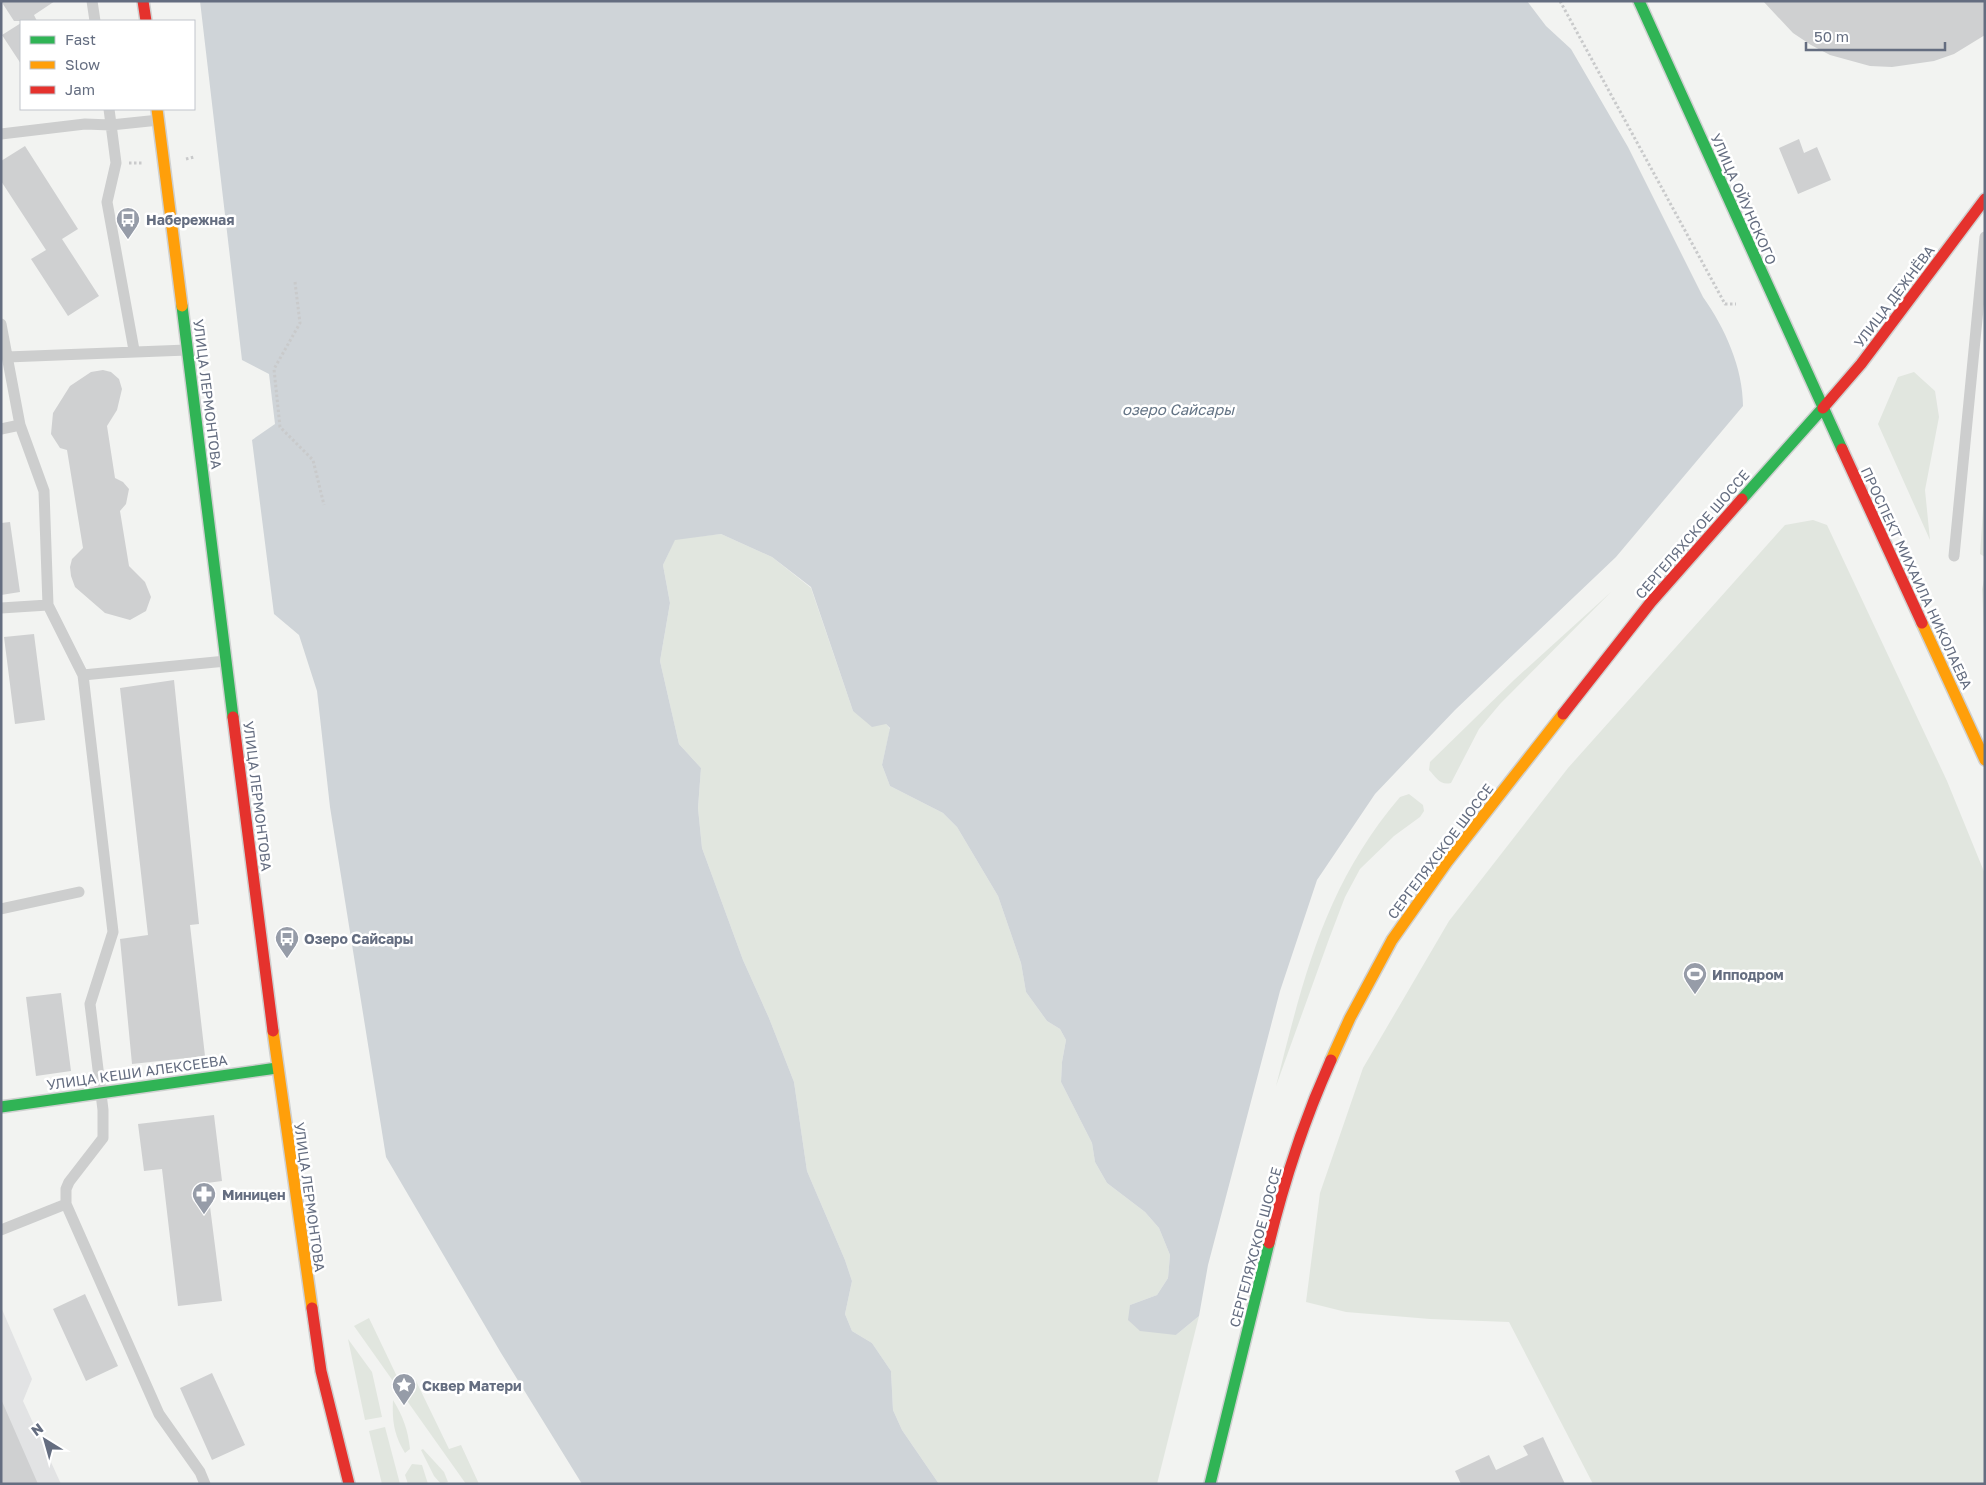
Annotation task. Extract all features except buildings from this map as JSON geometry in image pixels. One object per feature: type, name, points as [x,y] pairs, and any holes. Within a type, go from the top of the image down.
[{"type":"main road","points":[[143,1],[146,20]]},
{"type":"main road","name":"УЛИЦА ОЙУНСКОГО","points":[[1640,1],[1823,408]]},
{"type":"main road","name":"УЛИЦА ЛЕРМОНТОВА","points":[[158,115],[277,1068],[318,1352],[348,1484]]},
{"type":"main road","name":"УЛИЦА ДЕЖНЁВА","points":[[1823,408],[1861,364],[1985,199]]},
{"type":"main road","name":"ПРОСПЕКТ МИХАИЛА НИКОЛАЕВА","points":[[1823,408],[1981,744],[1985,760]]},
{"type":"main road","name":"СЕРГЕЛЯХСКОЕ ШОССЕ","points":[[1210,1484],[1273,1227],[1318,1086],[1350,1018],[1392,940],[1447,862],[1651,602],[1823,408]]},
{"type":"main road","name":"УЛИЦА КЕШИ АЛЕКСЕЕВА","points":[[1,1107],[277,1068]]},
{"type":"lane","points":[[92,1],[95,20]]},
{"type":"lane","points":[[109,110],[116,163],[107,202],[134,350]]},
{"type":"lane","points":[[1,134],[85,124],[111,125],[158,115]]},
{"type":"lane","points":[[1954,556],[1985,237]]},
{"type":"lane","points":[[1,324],[20,425],[44,490],[48,605],[83,675],[113,932],[90,1004],[102,1092],[103,1138],[69,1182],[66,1189],[66,1204],[159,1414],[200,1472],[205,1484]]},
{"type":"lane","points":[[7,357],[134,350],[187,350]]},
{"type":"lane","points":[[1,429],[20,425]]},
{"type":"lane","points":[[1,608],[48,605]]},
{"type":"lane","points":[[83,675],[226,661]]},
{"type":"lane","points":[[1,909],[79,892]]},
{"type":"lane","points":[[1,1230],[66,1204]]},
{"type":"path","points":[[1560,1],[1725,304],[1736,304]]},
{"type":"path","points":[[295,282],[300,323],[274,369],[280,426],[313,460],[324,505]]},
{"type":"shaded area","points":[[1914,372],[1935,391],[1939,417],[1925,490],[1930,540],[1878,424],[1898,377]]},
{"type":"shaded area","points":[[1985,480],[1985,557],[1980,554]]},
{"type":"shaded area","name":"Ипподром","points":[[1813,520],[1827,525],[1947,781],[1985,874],[1985,1484],[1593,1484],[1509,1322],[1430,1319],[1346,1312],[1306,1302],[1320,1193],[1363,1068],[1449,921],[1568,768],[1785,525]]},
{"type":"shaded area","points":[[721,534],[772,557],[811,588],[853,711],[886,724],[890,729],[882,765],[890,786],[943,813],[957,827],[998,896],[1021,963],[1026,992],[1047,1021],[1060,1029],[1066,1040],[1061,1082],[1092,1143],[1095,1162],[1107,1183],[1145,1212],[1159,1228],[1170,1255],[1168,1278],[1157,1295],[1130,1305],[1176,1335],[1199,1316],[1157,1484],[939,1484],[902,1430],[893,1410],[891,1371],[872,1343],[852,1331],[845,1314],[852,1281],[807,1171],[794,1082],[769,1018],[743,960],[702,848],[698,808],[701,768],[679,744],[660,661],[670,603],[663,565],[675,539]]},
{"type":"shaded area","points":[[1985,576],[1985,651],[1982,589]]},
{"type":"shaded area","points":[[1611,592],[1500,704],[1479,729],[1451,783],[1447,784],[1438,780],[1429,770],[1430,762],[1514,680]]},
{"type":"shaded area","points":[[1409,794],[1423,805],[1424,811],[1420,817],[1394,836],[1360,869],[1345,897],[1276,1086],[1308,969],[1320,933],[1335,898],[1374,830],[1400,797]]},
{"type":"shaded area","points":[[1,1307],[32,1379],[23,1401],[61,1484],[1,1484]]},
{"type":"shaded area","points":[[369,1318],[402,1387],[416,1381],[449,1449],[461,1445],[479,1484],[466,1484],[354,1326]]},
{"type":"shaded area","points":[[348,1339],[372,1372],[382,1417],[365,1420]]},
{"type":"shaded area","points":[[393,1400],[408,1436],[410,1449],[405,1453],[394,1428]]},
{"type":"shaded area","points":[[385,1427],[400,1484],[382,1484],[369,1431]]},
{"type":"shaded area","points":[[423,1449],[444,1472],[448,1482],[441,1484],[434,1476],[421,1450]]},
{"type":"shaded area","points":[[412,1464],[422,1465],[428,1484],[408,1484],[405,1475]]},
{"type":"water","name":"озеро Сайсары","points":[[200,1],[1527,1],[1546,26],[1571,49],[1628,147],[1703,297],[1719,322],[1731,349],[1740,377],[1743,406],[1616,557],[1455,710],[1375,794],[1317,880],[1280,991],[1208,1265],[1199,1316],[1176,1335],[1140,1331],[1128,1320],[1130,1305],[1157,1295],[1168,1278],[1170,1255],[1159,1228],[1145,1212],[1107,1183],[1095,1162],[1092,1143],[1061,1082],[1066,1040],[1060,1029],[1047,1021],[1026,992],[1021,963],[998,896],[957,827],[943,813],[890,786],[882,765],[890,728],[886,724],[872,727],[853,711],[811,587],[772,557],[721,534],[675,540],[663,565],[670,603],[660,661],[679,744],[701,768],[698,808],[702,848],[743,960],[769,1018],[794,1082],[807,1171],[852,1281],[845,1314],[852,1331],[872,1343],[891,1371],[893,1410],[902,1430],[939,1484],[582,1484],[501,1353],[386,1157],[330,807],[317,691],[299,635],[274,614],[252,440],[275,424],[269,374],[242,360]]},
{"type":"traffic: fast","points":[[1639,1],[1842,449]]},
{"type":"traffic: fast","points":[[182,306],[233,717]]},
{"type":"traffic: fast","points":[[1742,499],[1823,408]]},
{"type":"traffic: fast","points":[[1,1107],[277,1068]]},
{"type":"traffic: fast","points":[[1210,1484],[1269,1243]]},
{"type":"traffic: slow","points":[[157,110],[182,306]]},
{"type":"traffic: slow","points":[[1922,623],[1985,760]]},
{"type":"traffic: slow","points":[[1331,1060],[1350,1018],[1392,940],[1447,862],[1563,714]]},
{"type":"traffic: slow","points":[[273,1031],[312,1308]]},
{"type":"traffic: jam","points":[[143,1],[146,20]]},
{"type":"traffic: jam","points":[[1823,408],[1861,364],[1985,199]]},
{"type":"traffic: jam","points":[[1842,449],[1922,623]]},
{"type":"traffic: jam","points":[[1563,714],[1651,602],[1742,499]]},
{"type":"traffic: jam","points":[[233,717],[273,1031]]},
{"type":"traffic: jam","points":[[1269,1243],[1281,1196],[1296,1150],[1312,1104],[1331,1060]]},
{"type":"traffic: jam","points":[[312,1308],[321,1371],[349,1484]]},
{"type":"place","name":"Набережная","points":[[128,240]]},
{"type":"place","name":"Озеро Сайсары","points":[[287,959]]},
{"type":"place","name":"Ипподром","points":[[1695,995]]},
{"type":"place","name":"Миницен","points":[[204,1215]]},
{"type":"place","name":"Сквер Матери","points":[[404,1406]]}]
